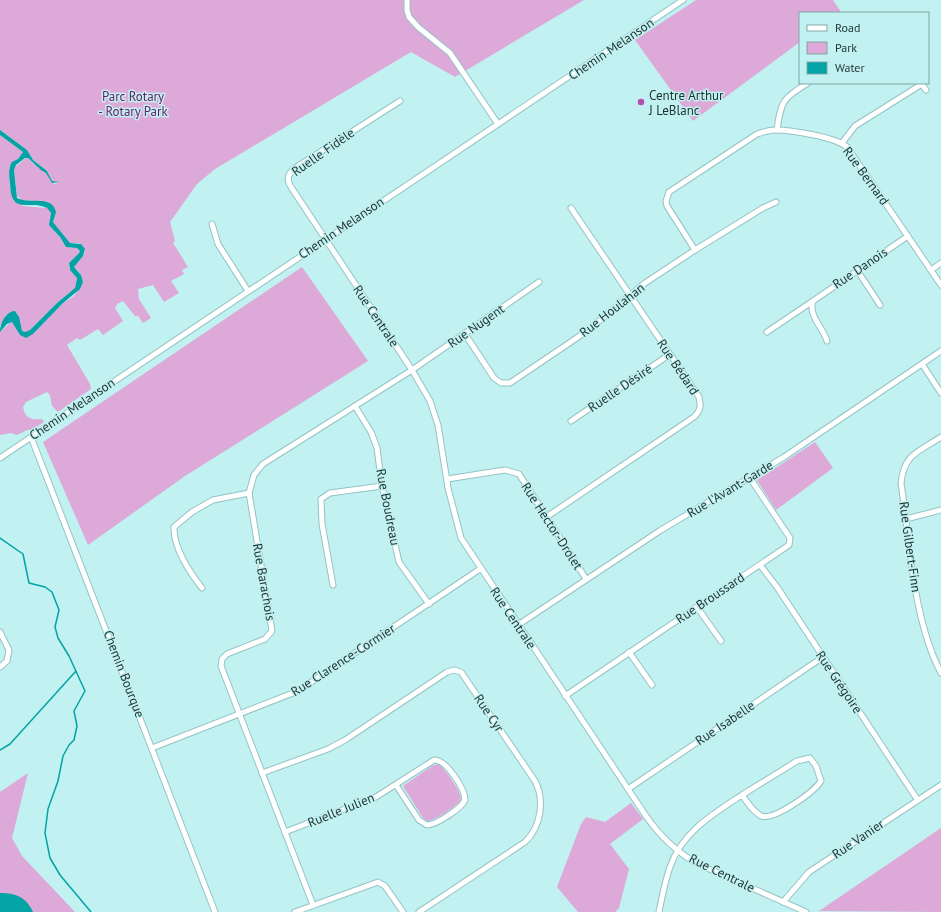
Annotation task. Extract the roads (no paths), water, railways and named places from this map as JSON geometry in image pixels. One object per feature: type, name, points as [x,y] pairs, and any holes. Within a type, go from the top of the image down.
[{"type":"street","points":[[407,0],[406,10],[409,17],[418,27],[450,53],[498,124]]},
{"type":"street","name":"Chemin Melanson","points":[[0,458],[683,0]]},
{"type":"street","points":[[777,130],[781,108],[785,100],[807,84]]},
{"type":"street","points":[[842,143],[855,126],[922,84],[926,90]]},
{"type":"street","name":"Ruelle Fidèle","points":[[325,239],[289,183],[289,174],[295,168],[400,101]]},
{"type":"street","name":"Rue Bernard","points":[[695,250],[667,206],[666,200],[669,192],[750,138],[762,132],[777,130],[836,140],[842,143],[853,153],[941,285]]},
{"type":"street","name":"Rue Houlahan","points":[[465,334],[494,378],[505,384],[517,379],[587,331],[629,295],[695,250],[776,202]]},
{"type":"street","name":"Rue Bédard","points":[[545,518],[694,417],[700,412],[701,405],[699,397],[669,355],[571,208]]},
{"type":"street","points":[[212,224],[218,244],[248,291]]},
{"type":"street","name":"Rue Danois","points":[[767,332],[908,236]]},
{"type":"street","name":"Rue Centrale","points":[[325,239],[412,370],[430,400],[438,425],[447,479],[461,538],[480,569],[656,830],[678,850],[698,864],[806,912]]},
{"type":"street","points":[[931,270],[941,263]]},
{"type":"street","points":[[857,270],[880,305]]},
{"type":"street","name":"Rue Nugent","points":[[412,370],[539,282]]},
{"type":"street","points":[[813,301],[812,314],[825,333],[827,341]]},
{"type":"street","name":"Rue l'Avant-Garde","points":[[518,625],[661,530],[750,478],[941,351]]},
{"type":"street","name":"Ruelle Désiré","points":[[571,421],[669,355]]},
{"type":"street","points":[[922,364],[941,393]]},
{"type":"street","name":"Rue Barachois","points":[[313,905],[222,668],[222,659],[230,652],[266,638],[272,629],[249,493],[254,475],[262,464],[412,370]]},
{"type":"street","name":"Rue Boudreau","points":[[355,406],[371,432],[375,443],[382,486],[399,562],[428,604]]},
{"type":"street","name":"Chemin Bourque","points":[[31,437],[214,912]]},
{"type":"street","name":"Rue Gilbert-Finn","points":[[941,438],[907,459],[904,465],[901,484],[927,642],[941,673]]},
{"type":"street","name":"Rue Hector-Drolet","points":[[447,479],[505,470],[519,474],[545,518],[586,579]]},
{"type":"street","name":"Rue Broussard","points":[[565,696],[787,547],[790,540],[750,478]]},
{"type":"street","points":[[333,585],[322,524],[321,499],[330,493],[382,486]]},
{"type":"street","points":[[202,588],[188,570],[176,539],[174,528],[182,520],[213,500],[249,493]]},
{"type":"street","points":[[906,519],[941,510]]},
{"type":"street","name":"Rue Grégoire","points":[[760,565],[917,799]]},
{"type":"street","name":"Rue Clarence-Cormier","points":[[152,748],[302,689],[480,569]]},
{"type":"street","points":[[697,606],[721,641]]},
{"type":"street","points":[[0,632],[10,650],[8,661],[0,666]]},
{"type":"street","points":[[629,652],[652,685]]},
{"type":"street","name":"Rue Isabelle","points":[[628,789],[823,657]]},
{"type":"street","name":"Rue Cyr","points":[[262,773],[340,743],[447,672],[454,670],[461,672],[535,781],[540,793],[541,808],[532,834],[525,842],[419,912]]},
{"type":"street","points":[[659,912],[668,871],[678,850],[687,836],[697,826],[742,795],[797,760],[810,758],[816,766],[821,780],[817,788],[778,813],[769,817],[760,815],[749,806],[742,795]]},
{"type":"street","name":"Ruelle Julien","points":[[285,832],[366,801],[396,785],[431,761],[438,760],[446,766],[464,792],[465,800],[461,806],[435,824],[427,825],[419,820],[396,785]]},
{"type":"street","name":"Rue Vanier","points":[[783,902],[809,872],[917,799],[941,785]]},
{"type":"street","points":[[295,912],[378,882],[385,886],[403,912]]},
{"type":"water","points":[[0,130],[27,150],[33,160],[47,171],[52,181],[59,182],[52,183],[46,173],[28,158],[25,158],[16,165],[14,170],[17,198],[28,201],[50,203],[56,212],[53,222],[70,243],[81,244],[85,249],[83,256],[74,267],[81,275],[83,282],[80,289],[63,303],[33,334],[26,338],[20,335],[12,322],[7,324],[0,332],[4,319],[8,314],[15,311],[19,317],[22,331],[25,332],[30,330],[57,303],[75,288],[77,278],[70,270],[69,263],[80,251],[77,248],[66,247],[60,237],[49,225],[51,213],[47,208],[34,205],[22,205],[14,200],[11,193],[9,169],[12,162],[18,159],[23,152],[0,135]]},
{"type":"water","points":[[0,893],[16,895],[24,899],[33,912],[0,912]]},
{"type":"waterway","points":[[0,538],[23,554],[29,583],[45,587],[52,592],[59,610],[55,627],[58,638],[69,656],[85,691],[74,711],[77,726],[74,740],[69,745],[63,756],[58,781],[48,809],[45,833],[50,858],[60,875],[91,912]]},
{"type":"waterway","points":[[0,750],[10,744],[76,671]]},
{"type":"place","name":"Centre Arthur J LeBlanc","points":[[641,102]]},
{"type":"park label","name":"Parc Rotary - Rotary Park","points":[[133,104]]}]
